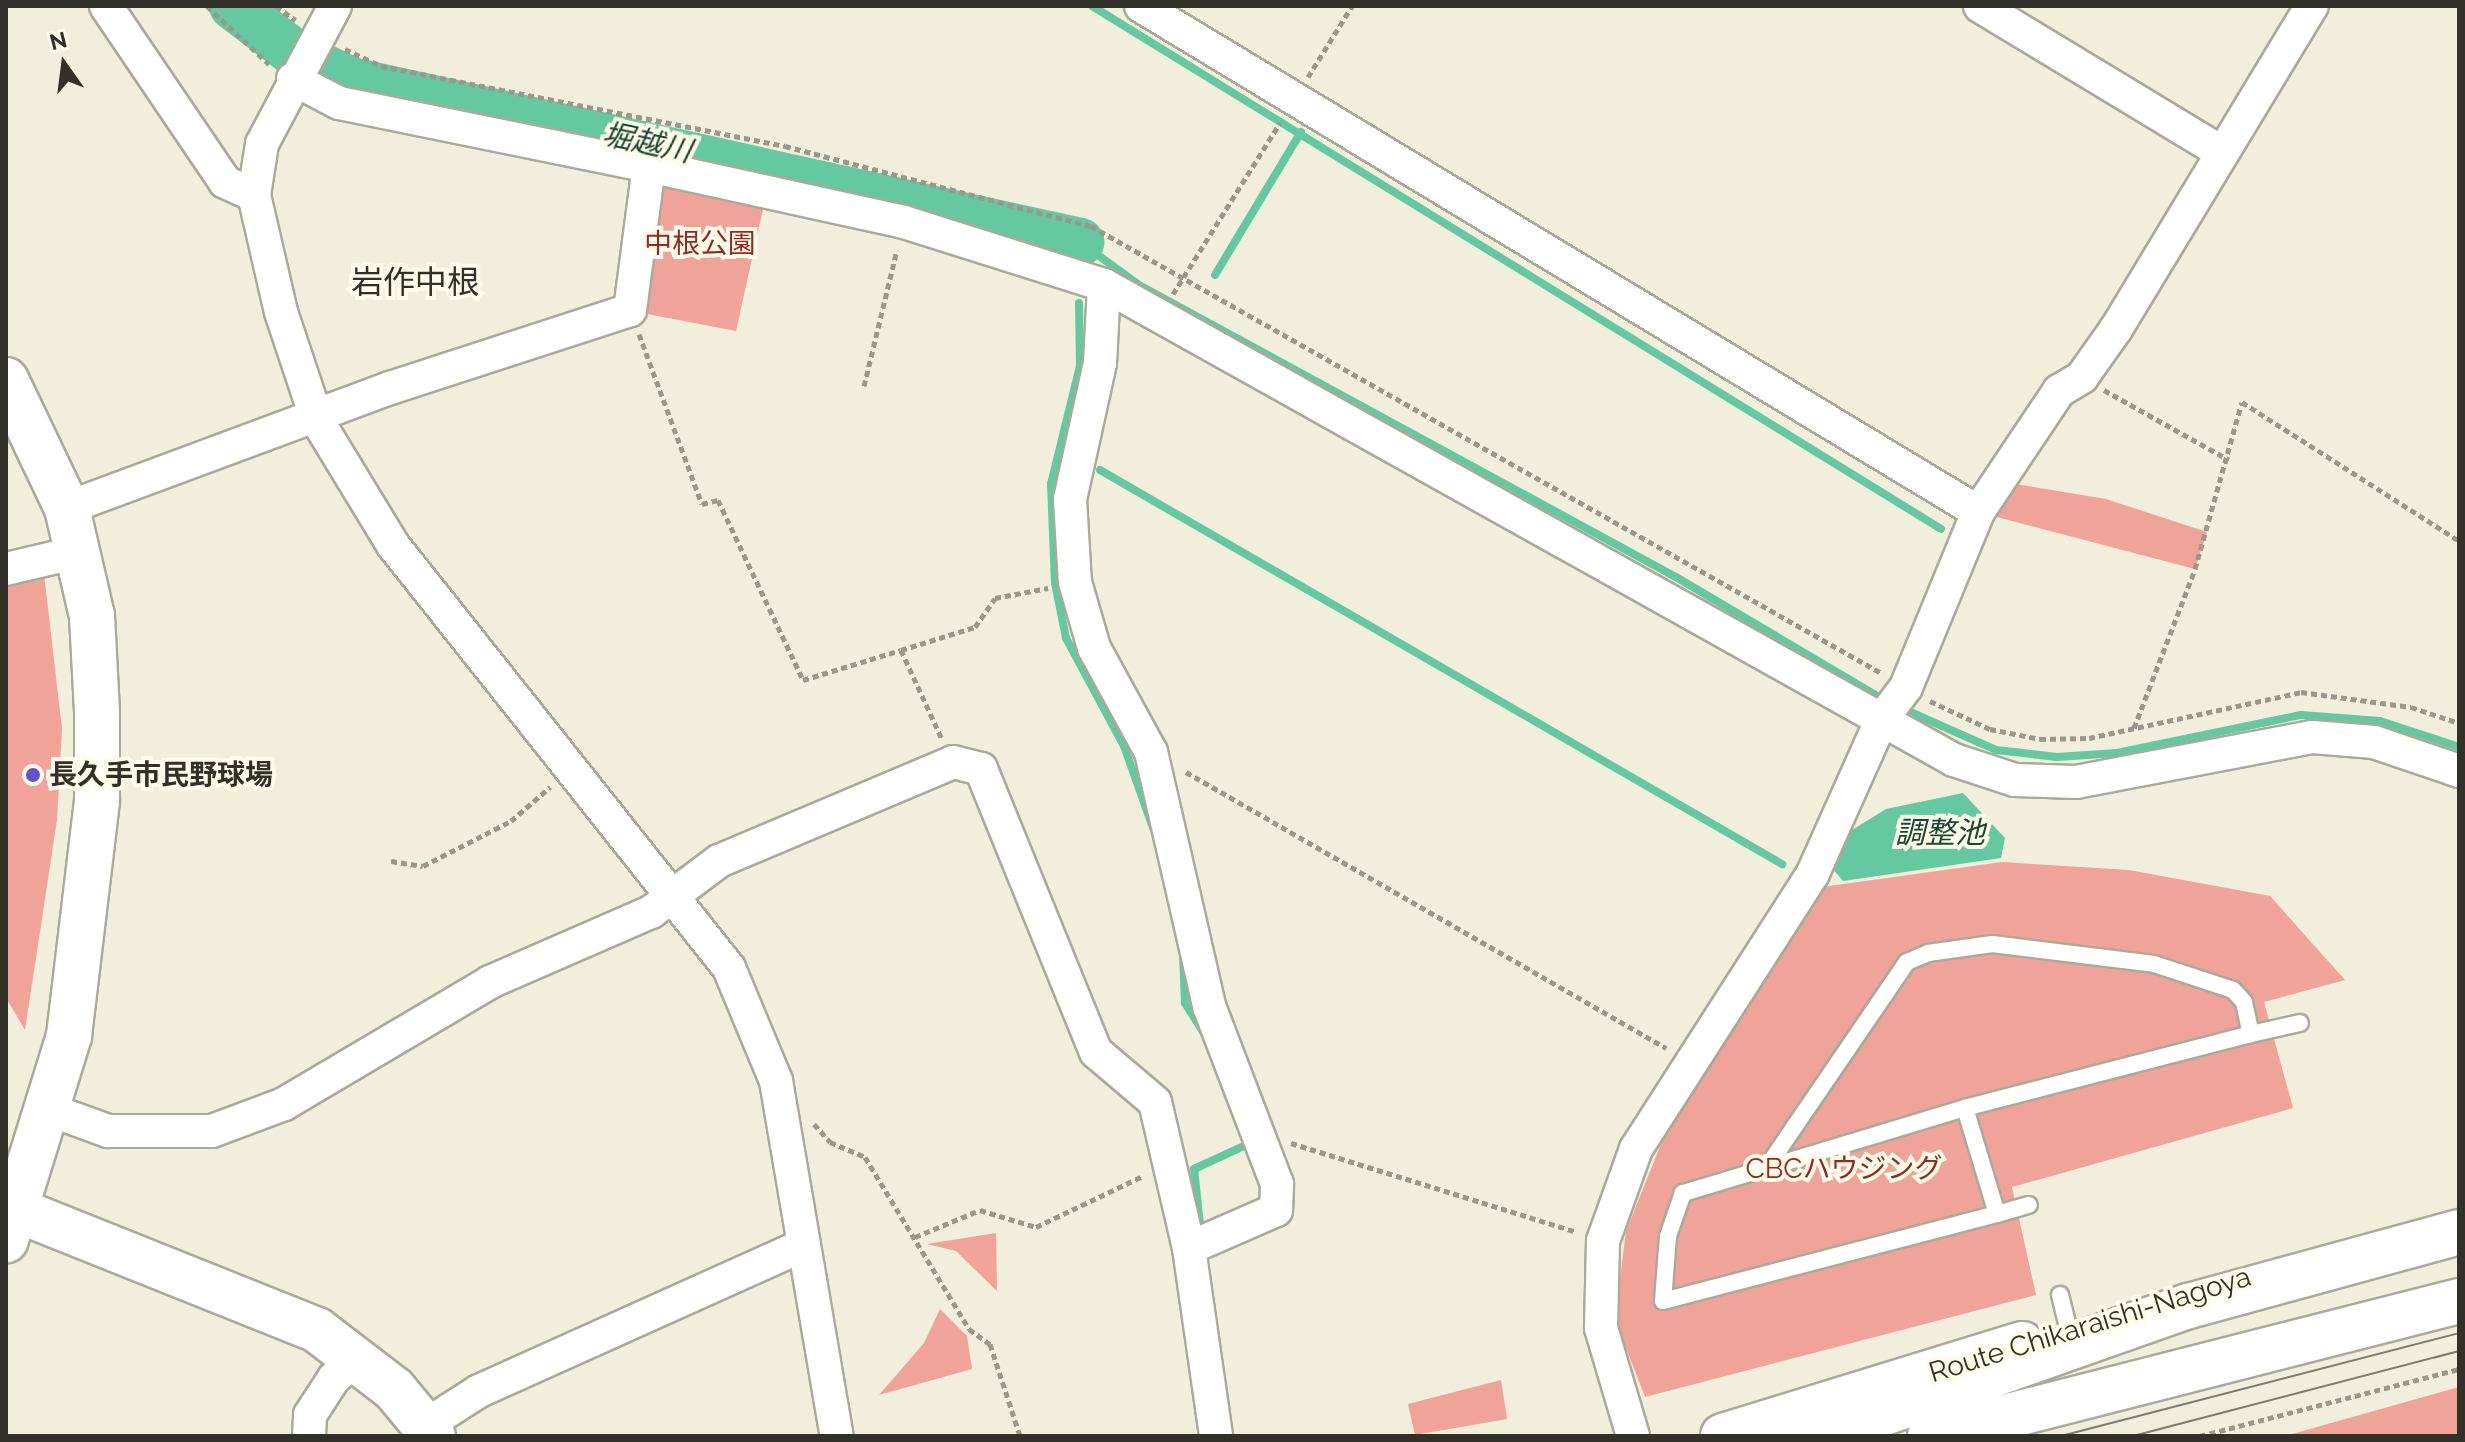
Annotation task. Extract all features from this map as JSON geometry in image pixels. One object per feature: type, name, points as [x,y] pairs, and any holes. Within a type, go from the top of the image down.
[{"type":"main road","points":[[6,380],[67,508],[78,552],[97,671],[97,801],[69,1036],[50,1110],[10,1219],[303,1324],[359,1358],[430,1431]]},
{"type":"main road","name":"Route Chikaraishi-Nagoya","points":[[1723,1436],[2065,1312],[2459,1220]]},
{"type":"main road","points":[[1819,1436],[2189,1306],[2459,1232]]},
{"type":"main road","points":[[1886,1436],[2194,1329],[2459,1256]]},
{"type":"main road","points":[[1930,1436],[2459,1301]]},
{"type":"street","points":[[106,6],[225,182],[254,195]]},
{"type":"street","points":[[335,6],[293,79],[262,144],[254,195],[281,312],[317,420],[393,545],[729,968],[776,1081],[800,1247],[837,1436]]},
{"type":"street","points":[[1141,6],[1978,512]]},
{"type":"street","points":[[1980,6],[2221,152]]},
{"type":"street","points":[[1633,1436],[1601,1328],[1603,1241],[1636,1149],[1688,1061],[1813,873],[1882,719],[1906,687],[1978,512],[2059,391],[2082,377],[2312,6]]},
{"type":"street","points":[[293,79],[339,103],[904,222],[1104,285],[1954,760],[2015,780],[2130,777],[2260,742],[2312,737],[2374,742],[2459,771]]},
{"type":"street","points":[[67,508],[317,420],[390,388],[630,310],[649,166]]},
{"type":"street","points":[[1104,285],[1100,363],[1070,499],[1075,582],[1094,648],[1151,752],[1209,1006],[1277,1184],[1276,1210],[1189,1248]]},
{"type":"street","points":[[6,569],[78,552]]},
{"type":"street","points":[[50,1110],[108,1131],[212,1131],[284,1104],[438,1010],[673,899],[719,861],[953,762],[981,769],[1096,1052],[1155,1102],[1173,1161],[1189,1248],[1216,1436]]},
{"type":"street","points":[[430,1431],[479,1391],[800,1247]]},
{"type":"street","points":[[309,1436],[310,1415],[334,1378],[359,1358]]},
{"type":"lane","points":[[1767,1167],[1907,962],[1928,953],[1992,944],[2154,964],[2240,994],[2251,1034]]},
{"type":"lane","points":[[2029,1205],[1663,1301],[1668,1236],[1683,1193],[1965,1108],[2300,1023]]},
{"type":"lane","points":[[1965,1108],[1997,1214]]},
{"type":"path","points":[[207,6],[247,51],[293,79]]},
{"type":"path","points":[[1183,278],[1352,6]]},
{"type":"path","points":[[317,35],[381,66],[785,146],[1091,226],[1906,687],[1990,729],[2040,739],[2134,728],[2301,692],[2411,707],[2459,723]]},
{"type":"path","points":[[864,386],[904,222]]},
{"type":"path","points":[[630,310],[702,504],[718,500],[803,680],[975,627],[995,598],[1075,582]]},
{"type":"path","points":[[2082,377],[2229,460]]},
{"type":"path","points":[[2134,728],[2229,460],[2242,402],[2459,541]]},
{"type":"path","points":[[901,650],[953,762]]},
{"type":"path","points":[[1151,752],[1688,1061]]},
{"type":"path","points":[[391,861],[423,866],[511,821],[571,770]]},
{"type":"path","points":[[776,1081],[830,1142],[865,1157],[969,1329],[990,1344],[1020,1436]]},
{"type":"path","points":[[1260,1134],[1603,1241]]},
{"type":"path","points":[[915,1237],[980,1210],[1036,1227],[1173,1161]]},
{"type":"path","points":[[2200,1436],[2459,1369]]},
{"type":"green space","name":"中根公園","points":[[653,175],[765,200],[736,331],[637,312]]},
{"type":"green space","points":[[1998,481],[2106,499],[2207,532],[2195,569],[1978,512]]},
{"type":"green space","name":"長久手市民野球場","points":[[44,574],[62,729],[57,820],[25,1030],[6,998],[6,583]]},
{"type":"green space","name":"CBCハウジング","points":[[2002,862],[2129,870],[2270,896],[2345,980],[2264,1002],[2293,1108],[2012,1187],[2036,1295],[1645,1397],[1615,1319],[1626,1231],[1665,1134],[1822,887]]},
{"type":"green space","points":[[996,1233],[997,1291],[956,1251],[927,1244]]},
{"type":"green space","points":[[940,1309],[967,1336],[972,1369],[879,1395],[924,1343]]},
{"type":"green space","points":[[1501,1380],[1507,1419],[1415,1435],[1408,1404]]},
{"type":"green space","points":[[2459,1387],[2459,1436],[2285,1436]]},
{"type":"water","name":"調整池","points":[[1963,793],[2005,838],[2001,858],[1843,881],[1827,862],[1852,830],[1886,809]]},
{"type":"waterway","name":"堀越川","points":[[233,6],[297,55],[351,81],[1080,242]]},
{"type":"waterway","points":[[1092,6],[1941,529]]},
{"type":"waterway","points":[[1215,275],[1301,132]]},
{"type":"waterway","points":[[1080,242],[1139,285],[1676,577],[1886,701]]},
{"type":"waterway","points":[[1079,303],[1080,366],[1051,484],[1055,583],[1066,638],[1124,746],[1153,828]]},
{"type":"waterway","points":[[1100,470],[1782,864]]},
{"type":"waterway","points":[[1899,707],[1996,750],[2057,757],[2117,753],[2301,715],[2380,721],[2459,747]]},
{"type":"waterway","points":[[1183,954],[1185,1003],[1205,1035]]},
{"type":"waterway","points":[[1201,1234],[1194,1169],[1248,1144]]},
{"type":"tram line","points":[[2061,1436],[2459,1333]]},
{"type":"tram line","points":[[2133,1436],[2459,1351]]},
{"type":"place","name":"長久手市民野球場","points":[[33,775]]},
{"type":"district","name":"岩作中根","points":[[415,282]]}]
